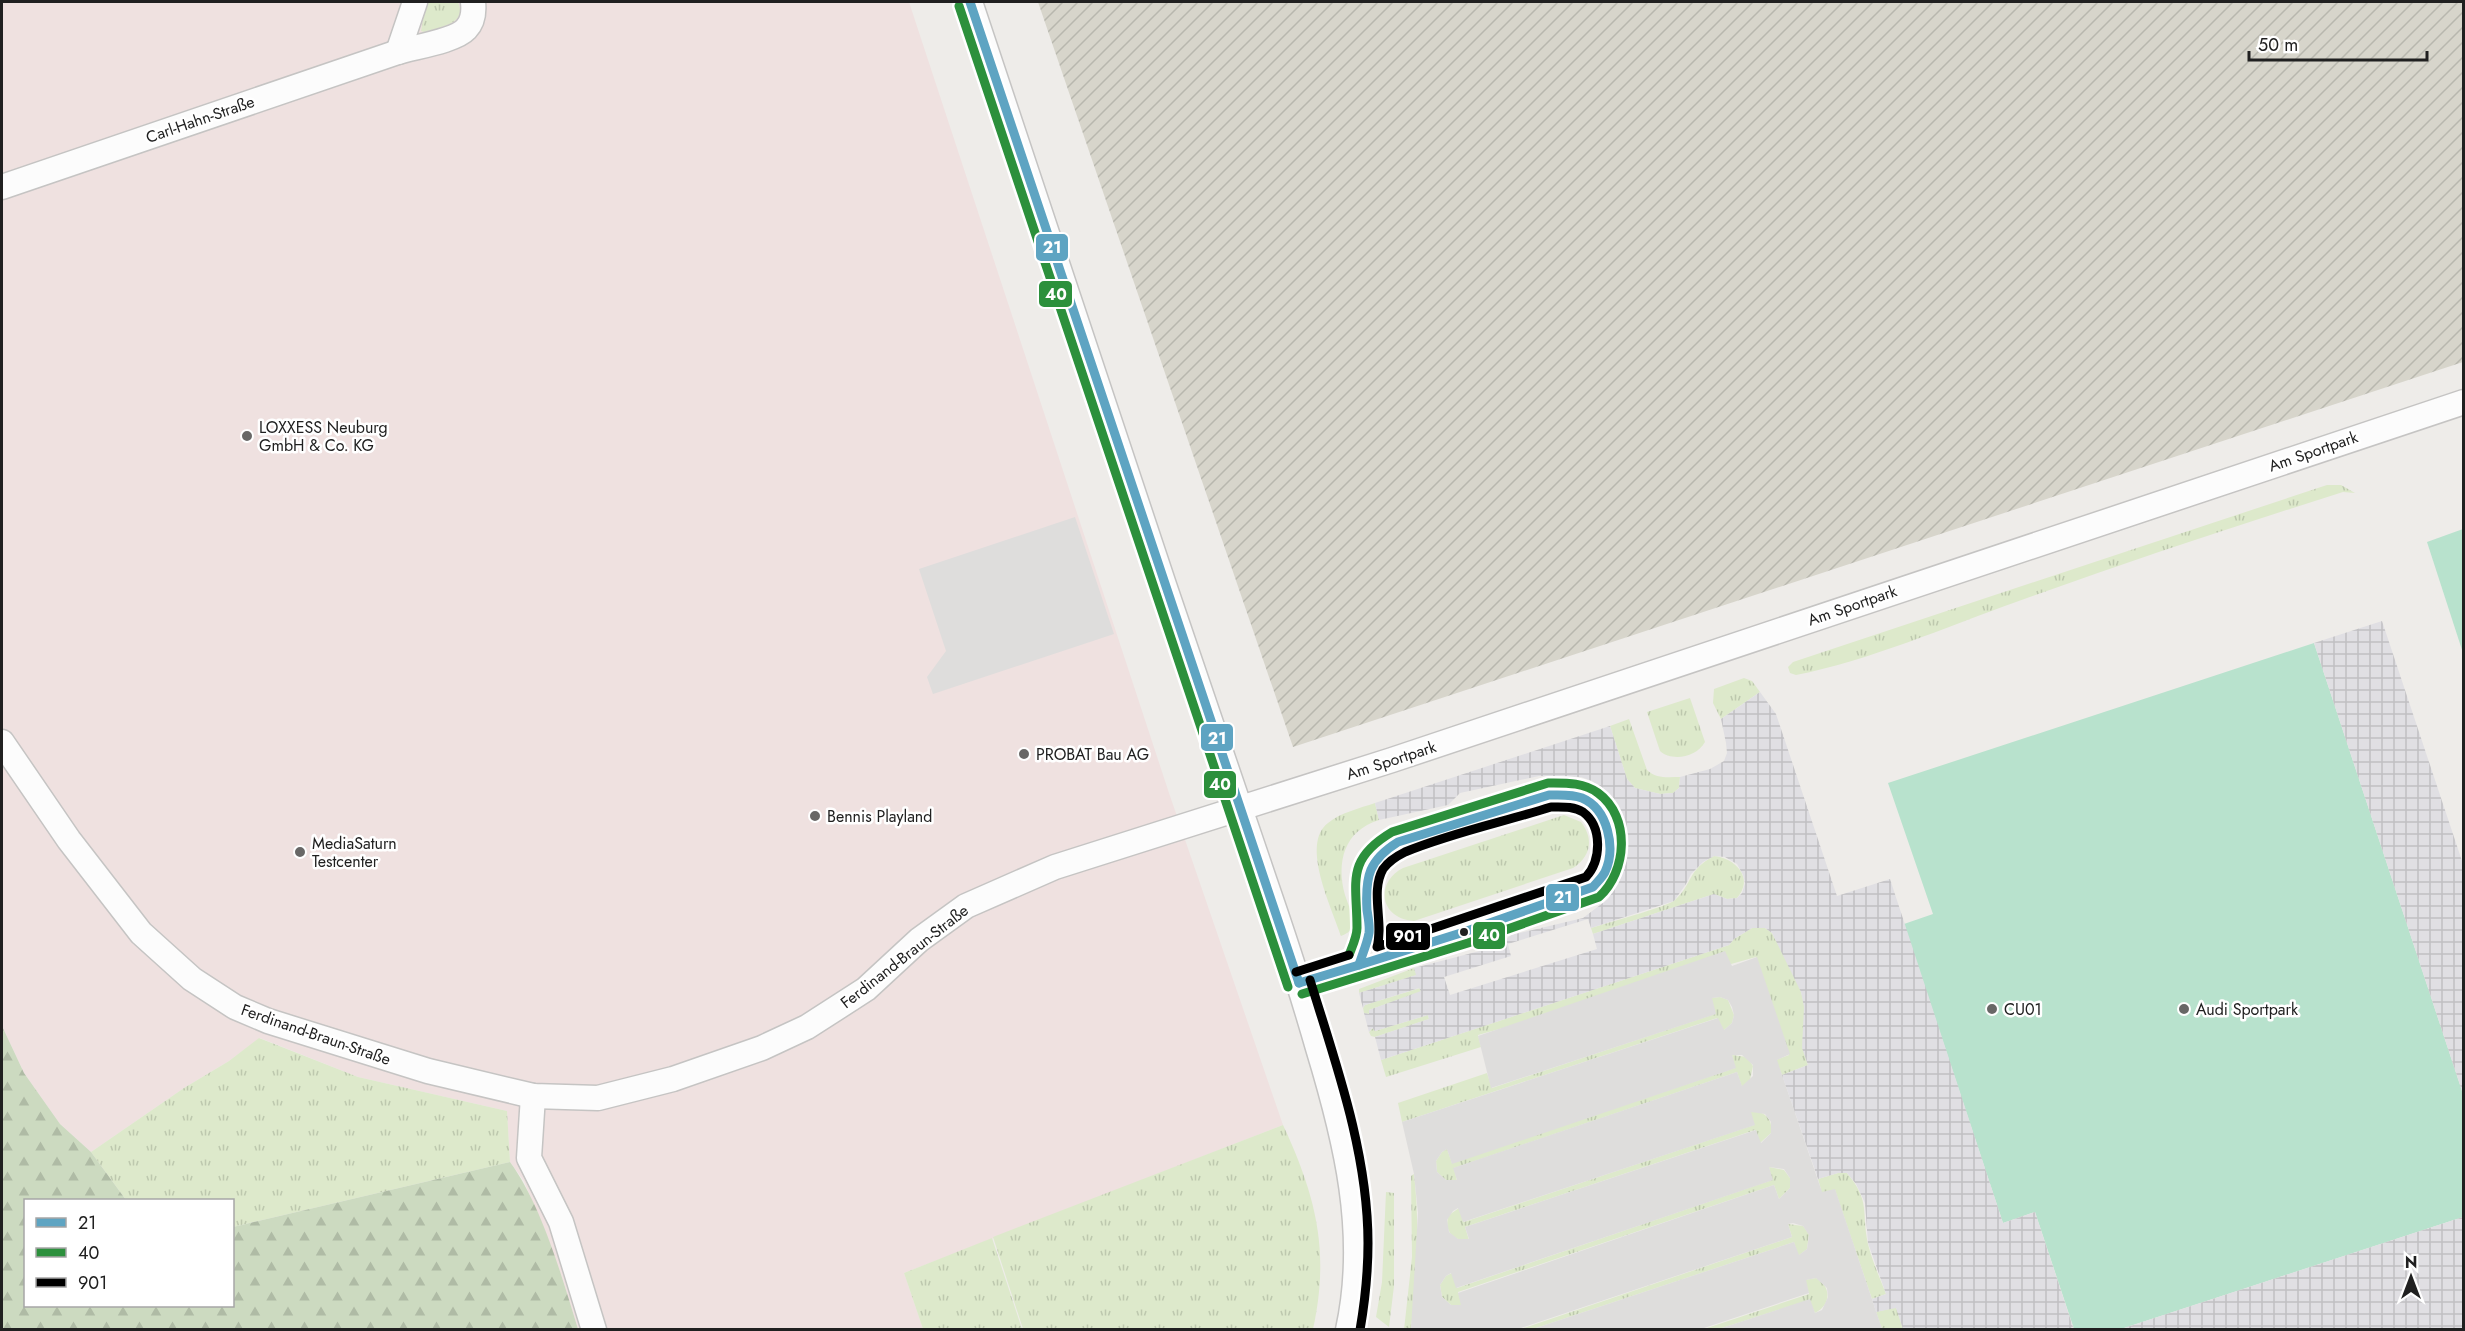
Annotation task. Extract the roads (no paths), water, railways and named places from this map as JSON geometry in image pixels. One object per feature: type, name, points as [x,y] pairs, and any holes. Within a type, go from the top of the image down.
[{"type":"street","points":[[398,52],[415,2]]},
{"type":"street","name":"Carl-Hahn-Straße","points":[[2,187],[398,52],[450,37],[466,30],[473,17],[473,2]]},
{"type":"street","points":[[970,2],[1287,946],[1336,1108],[1346,1146],[1356,1210],[1352,1313],[1348,1329]]},
{"type":"street","name":"Am Sportpark","points":[[1240,808],[1403,756],[2463,402]]},
{"type":"street","name":"Ferdinand-Braun-Straße","points":[[2,742],[69,840],[141,933],[192,979],[235,1007],[268,1021],[428,1071],[533,1096],[598,1098],[673,1079],[762,1048],[807,1027],[866,989],[919,940],[966,906],[1055,867],[1240,808]]},
{"type":"street","points":[[533,1096],[529,1158],[561,1222],[594,1329]]},
{"type":"place","name":"LOXXESS Neuburg GmbH & Co. KG","points":[[247,436]]},
{"type":"place","name":"PROBAT Bau AG","points":[[1024,754]]},
{"type":"place","name":"Bennis Playland","points":[[815,816]]},
{"type":"place","name":"MediaSaturn Testcenter","points":[[300,852]]},
{"type":"place","name":"CU01","points":[[1992,1009]]},
{"type":"place","name":"Audi Sportpark","points":[[2184,1009]]}]
